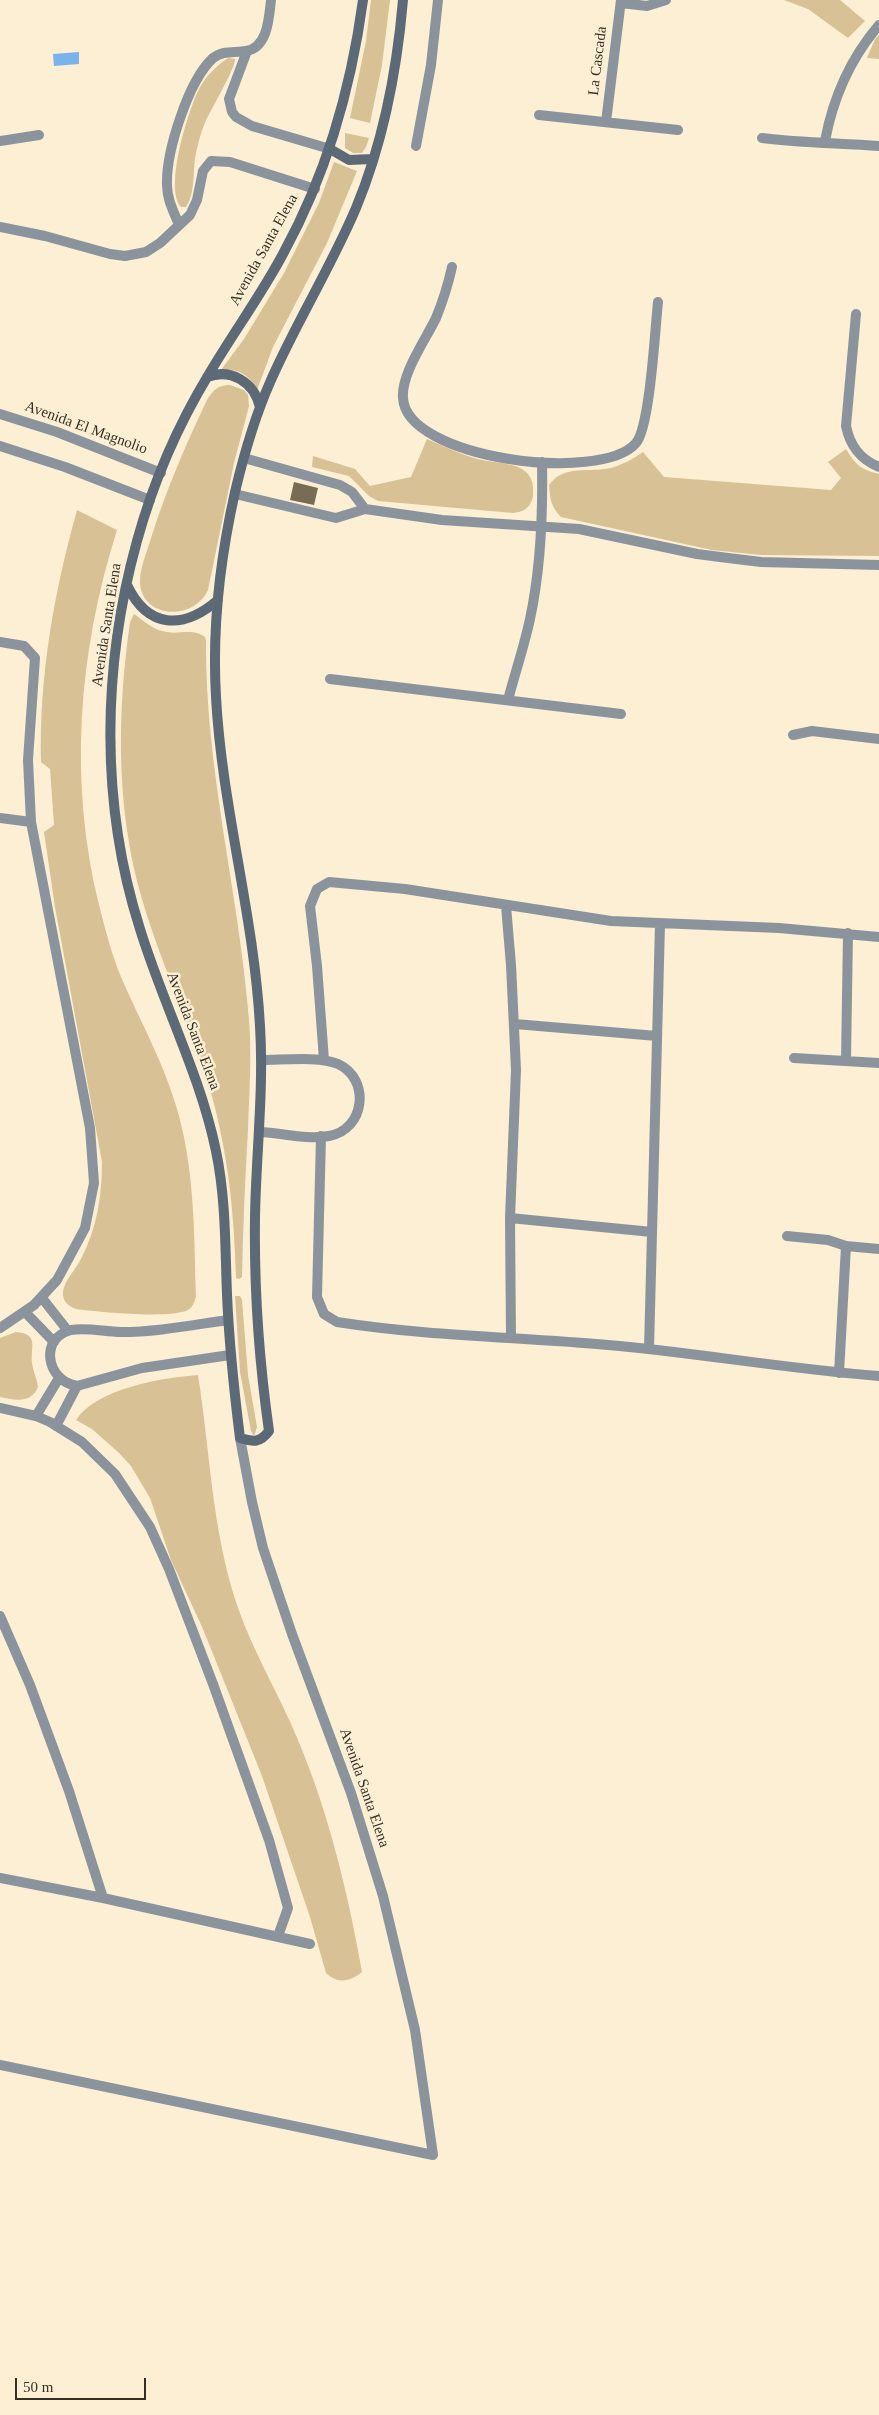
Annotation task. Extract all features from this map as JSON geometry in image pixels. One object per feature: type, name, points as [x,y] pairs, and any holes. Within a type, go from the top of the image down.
[{"type":"street","points":[[179,225],[171,208],[167,184],[173,147],[186,103],[203,70],[215,57],[230,51],[246,51],[257,46],[264,36],[271,0]]},
{"type":"street","name":"Avenida Santa Elena","points":[[0,2065],[433,2155],[415,2030],[383,1896],[351,1793],[266,1558],[252,1502],[240,1438],[230,1355],[224,1208],[216,1153],[200,1089],[140,930],[124,870],[112,780],[110,717],[117,636],[136,542],[150,500],[180,428],[207,377],[272,274],[315,189],[330,149],[352,66],[362,0]]},
{"type":"street","points":[[240,1438],[259,1441],[269,1431],[257,1329],[255,1214],[262,1060],[254,960],[219,734],[215,664],[218,600],[223,558],[235,494],[260,407],[303,313],[346,231],[372,159],[396,60],[403,0]]},
{"type":"street","points":[[416,146],[431,65],[438,0]]},
{"type":"street","name":"La Cascada","points":[[606,122],[621,1],[647,6],[666,0]]},
{"type":"street","points":[[825,141],[835,100],[847,72],[879,25]]},
{"type":"street","points":[[246,51],[229,99],[232,112],[236,118],[252,126],[330,149],[349,160],[372,159]]},
{"type":"street","points":[[538,115],[678,130]]},
{"type":"street","points":[[0,141],[39,135]]},
{"type":"street","points":[[762,138],[808,144],[825,141],[879,146]]},
{"type":"street","points":[[0,227],[125,256],[146,252],[153,248],[190,215],[195,206],[205,167],[215,160],[230,162],[315,189]]},
{"type":"street","points":[[452,267],[444,298],[408,375],[403,390],[405,407],[418,425],[445,440],[481,453],[542,462],[590,461],[613,457],[630,449],[640,438],[645,424],[658,302]]},
{"type":"street","points":[[856,314],[846,426],[850,440],[857,452],[865,460],[879,467]]},
{"type":"street","points":[[207,377],[224,374],[239,378],[253,390],[260,407]]},
{"type":"street","name":"Avenida El Magnolio","points":[[0,414],[57,432],[161,473]]},
{"type":"street","points":[[0,446],[65,467],[150,500]]},
{"type":"street","points":[[244,458],[340,485],[352,492],[365,509]]},
{"type":"street","points":[[508,700],[530,618],[535,589],[540,526],[542,462]]},
{"type":"street","points":[[235,494],[336,518],[365,509],[442,520],[540,526],[609,534],[697,554],[728,558],[769,562],[879,565]]},
{"type":"street","points":[[127,586],[137,603],[146,612],[154,617],[172,621],[190,618],[208,609],[218,600]]},
{"type":"street","points":[[0,642],[24,646],[35,658],[28,760],[31,822],[84,1094],[95,1169],[93,1197],[85,1228],[68,1262],[42,1298],[26,1312],[0,1328]]},
{"type":"street","points":[[330,679],[620,714]]},
{"type":"street","points":[[793,735],[812,731],[879,738]]},
{"type":"street","points":[[0,818],[31,822]]},
{"type":"street","points":[[324,1060],[319,982],[310,906],[317,889],[329,882],[405,889],[611,921],[779,928],[879,937]]},
{"type":"street","points":[[506,906],[515,1024],[516,1115],[510,1218],[512,1338]]},
{"type":"street","points":[[649,1349],[660,924]]},
{"type":"street","points":[[846,1060],[848,933]]},
{"type":"street","points":[[515,1024],[657,1036]]},
{"type":"street","points":[[794,1058],[879,1063]]},
{"type":"street","points":[[260,1132],[321,1136],[336,1134],[345,1129],[358,1113],[360,1103],[360,1093],[353,1076],[341,1065],[324,1060],[262,1060]]},
{"type":"street","points":[[321,1136],[317,1297],[324,1314],[336,1322],[649,1349],[734,1362],[879,1376]]},
{"type":"street","points":[[510,1218],[652,1232]]},
{"type":"street","points":[[787,1236],[828,1240],[846,1246],[879,1249]]},
{"type":"street","points":[[839,1373],[846,1246]]},
{"type":"street","points":[[42,1298],[68,1331]]},
{"type":"street","points":[[26,1312],[54,1342]]},
{"type":"street","points":[[228,1320],[158,1330],[120,1332],[83,1329],[68,1331],[54,1342],[50,1364],[59,1378],[77,1386],[142,1368],[230,1355]]},
{"type":"street","points":[[36,1416],[59,1378]]},
{"type":"street","points":[[56,1426],[77,1386]]},
{"type":"street","points":[[0,1408],[36,1416],[82,1442],[115,1474],[139,1509],[159,1547],[244,1767],[286,1898],[286,1914],[278,1936]]},
{"type":"street","points":[[0,1616],[30,1684],[69,1791],[103,1898]]},
{"type":"street","points":[[0,1878],[103,1898],[310,1944]]},
{"type":"shaded area","points":[[371,0],[390,0],[382,65],[370,123],[350,118],[366,41]]},
{"type":"shaded area","points":[[784,0],[840,0],[865,21],[848,38],[808,9]]},
{"type":"shaded area","points":[[879,35],[879,59],[867,58],[875,39]]},
{"type":"shaded area","points":[[228,58],[235,59],[234,64],[207,118],[195,158],[191,196],[186,207],[181,207],[176,197],[176,167],[189,114],[199,89],[205,80],[215,68]]},
{"type":"shaded area","points":[[345,133],[369,138],[362,153],[353,153],[345,148]]},
{"type":"shaded area","points":[[334,162],[357,171],[327,243],[273,347],[257,390],[247,377],[238,371],[221,370],[244,339],[284,273],[319,203]]},
{"type":"shaded area","points":[[230,385],[244,390],[248,395],[249,406],[234,463],[208,590],[201,601],[191,608],[168,611],[157,608],[148,602],[142,592],[140,579],[152,535],[177,466],[207,400],[216,389]]},
{"type":"shaded area","points":[[427,439],[468,456],[519,467],[531,478],[533,497],[530,505],[524,510],[513,513],[378,501],[369,496],[349,476],[312,467],[313,456],[355,469],[370,486],[411,477]]},
{"type":"shaded area","points":[[846,449],[859,466],[879,474],[879,556],[761,555],[712,550],[561,517],[553,506],[550,494],[549,485],[562,474],[577,470],[611,468],[643,452],[664,477],[831,490],[841,478],[828,462]]},
{"type":"shaded area","points":[[77,510],[117,530],[93,623],[86,671],[82,718],[81,766],[84,814],[90,862],[112,952],[174,1098],[184,1139],[193,1206],[196,1297],[190,1309],[179,1313],[134,1314],[76,1309],[66,1303],[63,1298],[64,1288],[81,1259],[95,1224],[100,1199],[102,1162],[55,907],[44,832],[54,825],[50,769],[41,762],[45,667],[61,572]]},
{"type":"shaded area","points":[[134,614],[158,630],[200,634],[205,637],[206,641],[211,737],[238,925],[250,1034],[242,1277],[239,1279],[236,1278],[228,1174],[213,1098],[143,902],[136,877],[125,814],[122,782],[121,718],[130,622]]},
{"type":"shaded area","points":[[235,1296],[240,1296],[242,1300],[248,1375],[257,1427],[254,1436],[251,1431],[240,1372]]},
{"type":"shaded area","points":[[16,1332],[23,1333],[31,1339],[32,1363],[38,1387],[31,1396],[22,1400],[0,1397],[0,1338]]},
{"type":"shaded area","points":[[198,1375],[217,1520],[222,1549],[237,1605],[309,1768],[328,1825],[344,1883],[362,1972],[348,1980],[335,1979],[326,1973],[310,1917],[262,1776],[203,1629],[171,1560],[150,1498],[131,1466],[119,1453],[92,1429],[76,1420],[86,1409],[114,1392],[149,1382]]},
{"type":"water","points":[[79,52],[79,64],[54,66],[53,54]]},
{"type":"building","points":[[294,482],[318,488],[314,505],[290,500]]}]
